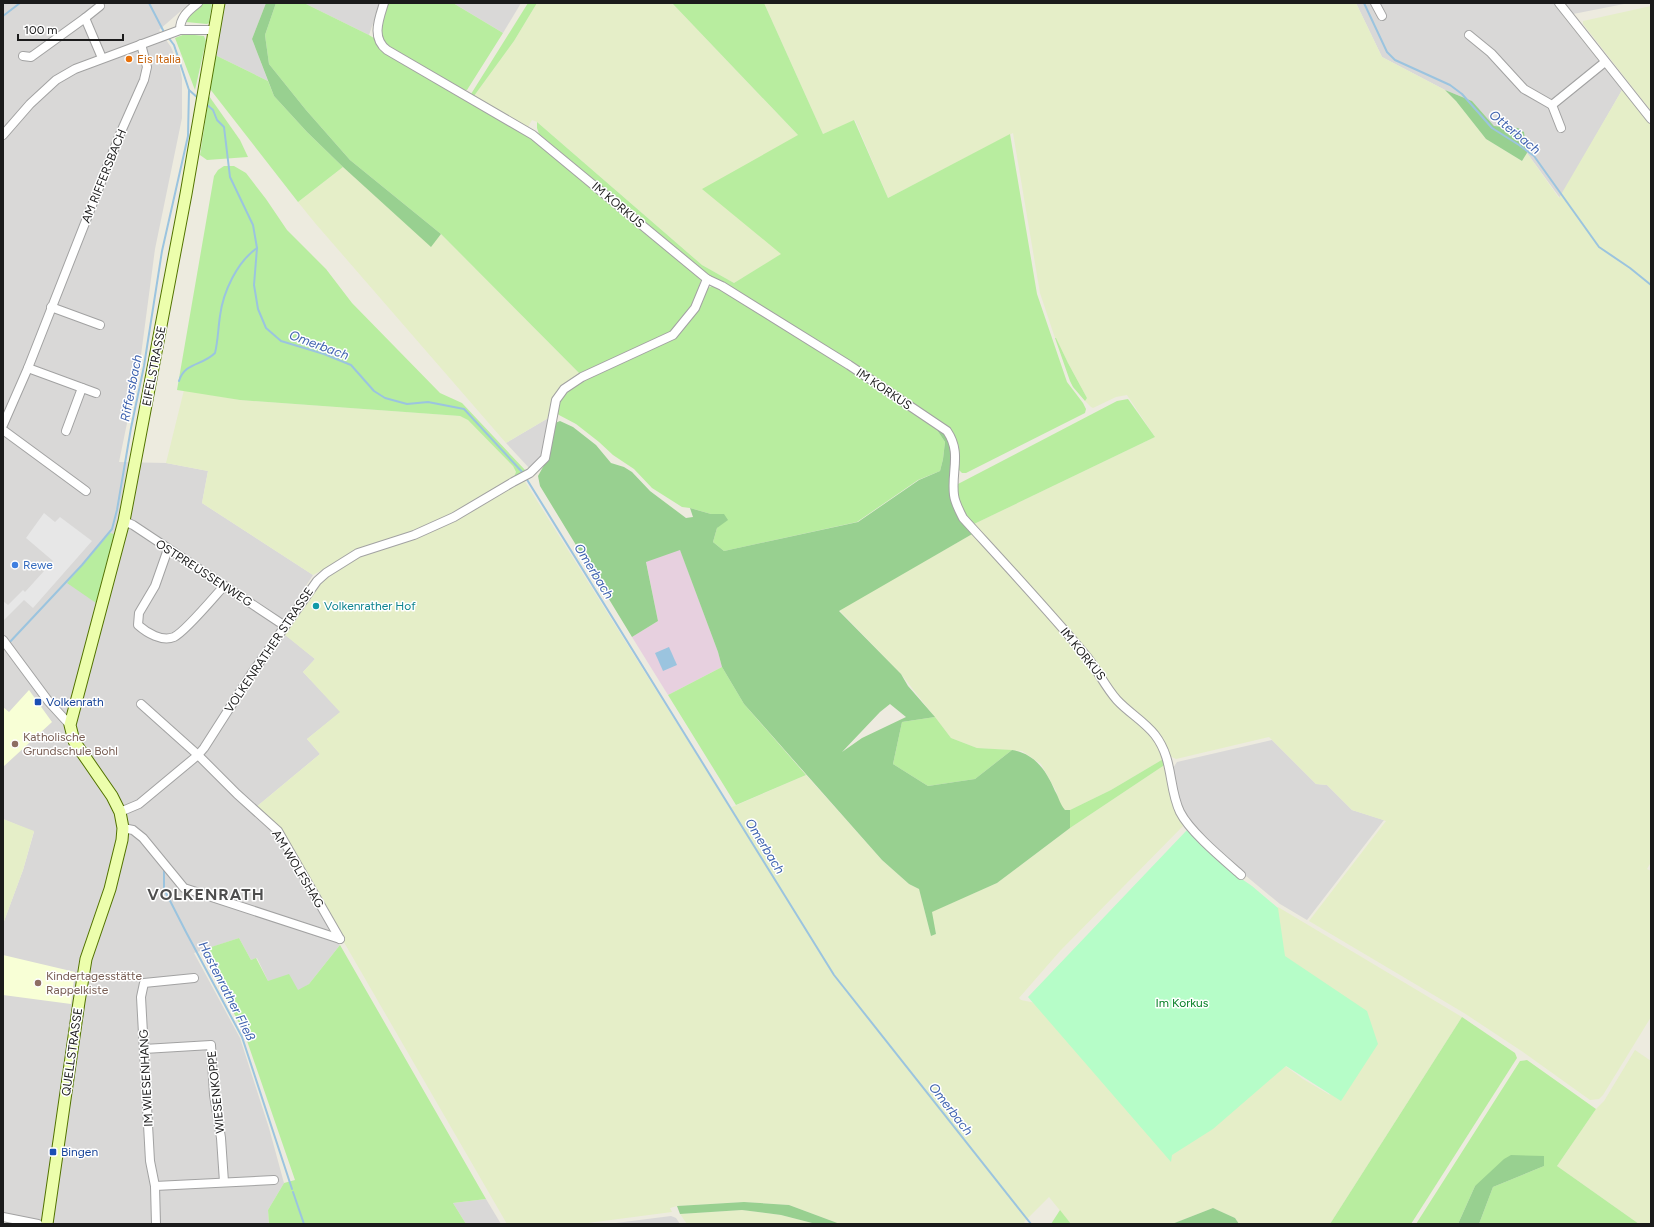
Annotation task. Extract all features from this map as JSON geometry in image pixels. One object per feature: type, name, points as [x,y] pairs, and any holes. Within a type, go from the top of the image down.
[{"type":"main road","name":"EIFELSTRASSE","points":[[70,725],[124,521],[204,94],[219,3]]},
{"type":"main road","name":"QUELLSTRASSE","points":[[48,1224],[86,959],[110,889],[122,840],[123,828],[120,812],[103,781],[74,741],[70,725]]},
{"type":"street","points":[[177,31],[184,15],[198,3]]},
{"type":"street","name":"IM KORKUS","points":[[384,3],[378,30],[379,40],[383,47],[533,135],[707,279],[722,286],[842,361],[947,431],[953,439],[955,449],[954,496],[963,518],[1048,611],[1088,659],[1117,700],[1147,726],[1156,736],[1169,762],[1176,801],[1185,820],[1241,875]]},
{"type":"street","points":[[1375,3],[1382,16]]},
{"type":"street","points":[[1559,3],[1651,119]]},
{"type":"street","points":[[24,56],[31,57],[100,6]]},
{"type":"street","points":[[85,18],[102,58]]},
{"type":"street","points":[[3,135],[30,104],[56,80],[74,69],[177,31],[215,30]]},
{"type":"street","points":[[1469,35],[1524,89],[1552,105],[1561,128]]},
{"type":"street","name":"AM RIFFERSBACH","points":[[3,425],[28,368],[120,134],[144,80],[147,67],[141,44]]},
{"type":"street","points":[[1552,105],[1605,62]]},
{"type":"street","name":"VOLKENRATHER STRASSE","points":[[120,812],[139,804],[198,755],[204,748],[252,672],[317,581],[326,573],[358,553],[414,535],[454,517],[513,482],[525,477],[545,458],[556,400],[564,389],[588,374],[673,335],[695,308],[707,279]]},
{"type":"street","points":[[51,307],[100,325]]},
{"type":"street","points":[[28,368],[96,393]]},
{"type":"street","points":[[66,431],[82,388]]},
{"type":"street","points":[[3,430],[86,492]]},
{"type":"street","name":"OSTPREUSSENWEG","points":[[124,521],[133,525],[285,626]]},
{"type":"street","points":[[168,549],[154,586],[139,613],[138,625],[145,631],[167,638],[175,636],[183,630],[224,586]]},
{"type":"street","points":[[4,641],[49,702],[70,725]]},
{"type":"street","points":[[141,704],[198,755]]},
{"type":"street","name":"AM WOLFSHAG","points":[[123,828],[133,830],[143,838],[184,888],[340,939],[278,831],[237,794],[198,755]]},
{"type":"street","name":"IM WIESENHANG","points":[[156,1224],[155,1186],[150,1161],[141,996],[144,983],[194,978]]},
{"type":"street","name":"WIESENKOPPE","points":[[144,1048],[211,1045],[214,1095],[221,1138],[224,1182]]},
{"type":"street","points":[[155,1186],[274,1180]]},
{"type":"street","points":[[3,1217],[38,1224]]},
{"type":"shaded area","points":[[3,3],[190,3],[159,30],[171,47],[180,68],[182,79],[182,118],[155,249],[141,355],[119,462],[166,463],[208,471],[202,503],[313,575],[278,629],[315,659],[303,672],[341,712],[307,739],[320,754],[255,808],[276,833],[340,945],[309,984],[298,991],[268,981],[257,958],[251,960],[239,938],[194,953],[240,1038],[269,1128],[284,1183],[268,1210],[269,1224],[6,1224],[8,1215],[3,1214],[3,924],[23,870],[34,832],[3,819]]},
{"type":"shaded area","points":[[222,3],[266,3],[252,39],[268,81],[215,55]]},
{"type":"shaded area","points":[[304,3],[380,3],[369,35]]},
{"type":"shaded area","points":[[453,3],[521,3],[503,33]]},
{"type":"shaded area","points":[[537,3],[672,3],[798,135],[782,254],[734,283],[702,265],[537,122],[532,120],[528,127],[474,99],[474,96],[514,41]]},
{"type":"shaded area","points":[[764,3],[1356,3],[1382,57],[1445,90],[1456,101],[1486,139],[1522,161],[1527,153],[1559,198],[1622,90],[1651,125],[1651,862],[1647,869],[1651,871],[1651,1017],[1603,1095],[1599,1099],[1590,1100],[1523,1052],[1464,1013],[1309,921],[1386,821],[1352,810],[1327,785],[1316,784],[1269,737],[1176,759],[1170,756],[1158,736],[1119,699],[972,525],[1155,437],[1127,395],[1116,397],[1093,408],[1091,407],[1085,401],[1087,398],[1055,338],[1040,293],[1013,133],[888,198],[855,120],[823,134]]},
{"type":"shaded area","points":[[1356,3],[1629,3],[1563,16],[1622,90],[1560,198],[1527,153],[1524,132],[1517,128],[1494,126],[1472,101],[1445,90],[1382,57]]},
{"type":"shaded area","points":[[1651,6],[1651,111],[1583,24],[1583,21]]},
{"type":"shaded area","points":[[343,167],[431,246],[441,234],[581,375],[550,417],[506,443],[315,223],[298,202]]},
{"type":"shaded area","points":[[184,390],[240,400],[460,416],[468,419],[513,466],[516,472],[513,479],[453,514],[413,532],[356,552],[313,575],[202,503],[208,471],[166,463]]},
{"type":"shaded area","points":[[550,417],[543,457],[531,470],[506,443]]},
{"type":"shaded area","points":[[524,480],[730,808],[806,775],[882,860],[909,884],[919,889],[931,936],[936,934],[931,912],[997,883],[1070,828],[1166,764],[1184,825],[1060,951],[1019,998],[1021,1000],[1262,1049],[1303,1079],[1330,1095],[1258,948],[1278,907],[1462,1017],[1330,1224],[1239,1224],[1235,1218],[1213,1208],[1172,1224],[1071,1224],[1049,1197],[1024,1222],[1026,1224],[840,1224],[789,1205],[744,1202],[677,1206],[670,1208],[672,1212],[580,1224],[507,1224],[279,830],[255,808],[320,754],[307,739],[340,712],[303,672],[315,659],[285,635],[328,575],[359,556],[421,535]]},
{"type":"shaded area","points":[[44,513],[55,522],[60,517],[92,541],[33,608],[24,600],[3,621],[3,601],[8,605],[23,590],[25,592],[53,561],[26,538]]},
{"type":"shaded area","points":[[974,533],[1146,728],[1165,758],[1111,790],[1070,810],[1065,810],[1060,804],[1056,791],[1041,764],[1022,751],[977,748],[951,738],[901,674],[839,610]]},
{"type":"shaded area","points":[[680,549],[718,652],[722,667],[668,695],[632,637],[658,621],[646,561]]},
{"type":"shaded area","name":"Katholische Grundschule Bohl","points":[[29,690],[52,722],[3,767],[3,707],[9,712]]},
{"type":"shaded area","points":[[1272,740],[1316,784],[1327,785],[1352,810],[1384,820],[1307,920],[1280,904],[1222,856],[1191,824],[1178,801],[1173,768],[1177,762]]},
{"type":"shaded area","points":[[3,819],[34,831],[23,870],[3,924]]},
{"type":"shaded area","name":"Kindertagesstätte Rappelkiste","points":[[3,955],[75,972],[71,1004],[3,995]]},
{"type":"shaded area","points":[[1635,1050],[1651,1061],[1651,1224],[1639,1224],[1557,1166],[1596,1109],[1604,1101]]},
{"type":"shaded area","points":[[486,1199],[501,1224],[466,1224],[453,1203]]},
{"type":"shaded area","points":[[742,1210],[781,1215],[816,1224],[687,1224],[680,1214]]},
{"type":"shaded area","points":[[671,1216],[676,1218],[680,1224],[608,1224]]},
{"type":"green space","points":[[202,3],[212,3],[209,23],[186,22],[187,18]]},
{"type":"green space","points":[[266,3],[276,3],[265,35],[269,64],[306,110],[350,160],[441,234],[431,247],[343,167],[307,132],[274,96],[252,39]]},
{"type":"green space","points":[[276,3],[304,3],[369,35],[534,139],[696,273],[701,280],[693,307],[674,331],[581,375],[441,234],[350,160],[306,110],[269,64],[265,35]]},
{"type":"green space","points":[[385,3],[453,3],[503,33],[467,90],[459,91],[389,48],[380,31],[380,21]]},
{"type":"green space","points":[[528,3],[537,3],[514,41],[474,96],[474,99],[471,94]]},
{"type":"green space","points":[[672,3],[764,3],[823,134],[854,120],[888,198],[1010,134],[1037,294],[1067,382],[1083,403],[1086,409],[1085,413],[966,473],[962,473],[958,469],[958,443],[949,428],[709,275],[539,134],[537,122],[702,265],[734,283],[781,254],[702,189],[798,135]]},
{"type":"green space","points":[[185,34],[204,36],[206,41],[195,90],[175,38]]},
{"type":"green space","points":[[215,55],[268,81],[274,96],[307,132],[343,167],[298,202],[210,89]]},
{"type":"green space","points":[[1445,90],[1472,101],[1494,126],[1518,128],[1524,132],[1527,153],[1522,161],[1486,139],[1456,101]]},
{"type":"green space","points":[[209,96],[240,140],[248,157],[207,160],[200,155]]},
{"type":"green space","points":[[224,166],[234,166],[246,173],[287,230],[326,269],[352,303],[440,393],[462,403],[525,470],[524,474],[513,479],[516,472],[513,466],[468,420],[460,416],[240,400],[177,390],[214,176],[218,170]]},
{"type":"green space","points":[[714,285],[849,368],[933,424],[945,442],[940,471],[918,480],[857,522],[724,551],[713,542],[717,528],[724,515],[711,514],[682,507],[652,488],[634,469],[613,455],[576,424],[556,412],[558,401],[565,391],[583,379],[676,336],[706,289]]},
{"type":"green space","points":[[1055,338],[1087,398],[1085,401],[1070,381]]},
{"type":"green space","points":[[1128,399],[1155,437],[972,525],[961,506],[958,496],[958,484],[1117,401]]},
{"type":"green space","points":[[560,421],[573,427],[596,445],[611,463],[624,467],[632,472],[650,491],[686,518],[693,517],[690,508],[711,514],[724,514],[728,520],[717,528],[713,542],[724,551],[858,522],[919,480],[940,471],[945,442],[933,424],[945,433],[953,449],[952,496],[974,533],[839,611],[901,674],[908,686],[935,717],[902,722],[893,764],[928,786],[975,779],[1012,750],[1020,752],[1027,755],[1039,764],[1048,776],[1063,808],[1065,810],[1070,810],[1070,828],[997,883],[932,912],[936,934],[931,936],[919,889],[909,884],[882,860],[744,704],[722,667],[718,652],[680,550],[646,562],[658,621],[632,637],[540,486],[538,476],[548,458],[555,423]],"holes":[[[890,704],[906,717],[862,738],[842,752],[880,712]]]},
{"type":"green space","points":[[110,533],[114,534],[96,603],[67,583]]},
{"type":"green space","points":[[722,667],[744,704],[806,775],[736,805],[668,695]]},
{"type":"green space","points":[[935,717],[951,738],[977,748],[1012,750],[975,779],[928,786],[893,764],[902,722]]},
{"type":"green space","points":[[1165,758],[1166,764],[1070,828],[1070,810],[1111,790]]},
{"type":"green space","name":"Im Korkus","points":[[1187,830],[1192,831],[1233,873],[1252,886],[1278,908],[1285,956],[1367,1011],[1378,1044],[1341,1101],[1286,1066],[1213,1129],[1172,1155],[1171,1162],[1028,997]]},
{"type":"green space","points":[[239,938],[251,960],[256,958],[268,981],[289,974],[298,990],[309,984],[340,945],[486,1199],[453,1203],[466,1224],[269,1224],[268,1210],[284,1183],[295,1180],[245,1035],[202,950]]},
{"type":"green space","points":[[1462,1017],[1515,1053],[1517,1058],[1411,1224],[1330,1224]]},
{"type":"green space","points":[[1527,1060],[1596,1109],[1557,1166],[1639,1224],[1479,1224],[1493,1187],[1544,1166],[1475,1186],[1458,1224],[1416,1224],[1520,1061]]},
{"type":"green space","points":[[1511,1155],[1544,1156],[1544,1166],[1493,1187],[1479,1224],[1458,1224],[1475,1186],[1504,1159]]},
{"type":"green space","points":[[744,1202],[789,1205],[840,1224],[816,1224],[781,1215],[742,1210],[680,1214],[677,1206]]},
{"type":"green space","points":[[1213,1208],[1235,1218],[1239,1224],[1172,1224]]},
{"type":"green space","points":[[1060,1210],[1071,1224],[1051,1224]]},
{"type":"water","points":[[669,647],[677,665],[663,671],[655,653]]},
{"type":"waterway","points":[[3,16],[20,3]]},
{"type":"waterway","name":"Omerbach","points":[[149,3],[165,34]]},
{"type":"waterway","name":"Otterbach","points":[[1364,3],[1387,52],[1395,60],[1450,85],[1462,94],[1492,128],[1534,156],[1599,247],[1630,268],[1651,285]]},
{"type":"waterway","name":"Omerbach","points":[[168,37],[174,45],[189,90],[198,98]]},
{"type":"waterway","name":"Riffersbach","points":[[8,644],[82,565],[112,529],[117,510],[131,428],[144,366],[162,251],[188,136],[189,90]]},
{"type":"waterway","name":"Omerbach","points":[[206,104],[213,110],[217,120],[224,127],[230,177],[253,225],[257,248],[254,285],[258,309],[266,328],[281,341],[324,354],[351,365],[374,391],[385,398],[407,404],[428,402],[464,409],[524,474]]},
{"type":"waterway","points":[[179,381],[185,370],[215,353],[224,297],[237,269],[257,248]]},
{"type":"waterway","name":"Omerbach","points":[[526,478],[834,975],[1031,1224]]},
{"type":"waterway","name":"Hastenrather Fließ","points":[[164,871],[164,889],[242,1037],[292,1189]]},
{"type":"waterway","name":"Hastenrather Fließ","points":[[293,1192],[304,1224]]},
{"type":"place","name":"Eis Italia","points":[[129,59]]},
{"type":"place","name":"Rewe","points":[[15,565]]},
{"type":"place","name":"Volkenrather Hof","points":[[316,606]]},
{"type":"place","name":"Volkenrath","points":[[38,702]]},
{"type":"place","name":"Katholische Grundschule Bohl","points":[[15,744]]},
{"type":"place","name":"Kindertagesstätte Rappelkiste","points":[[38,983]]},
{"type":"place","name":"Bingen","points":[[53,1152]]},
{"type":"district","name":"VOLKENRATH","points":[[206,894]]}]
